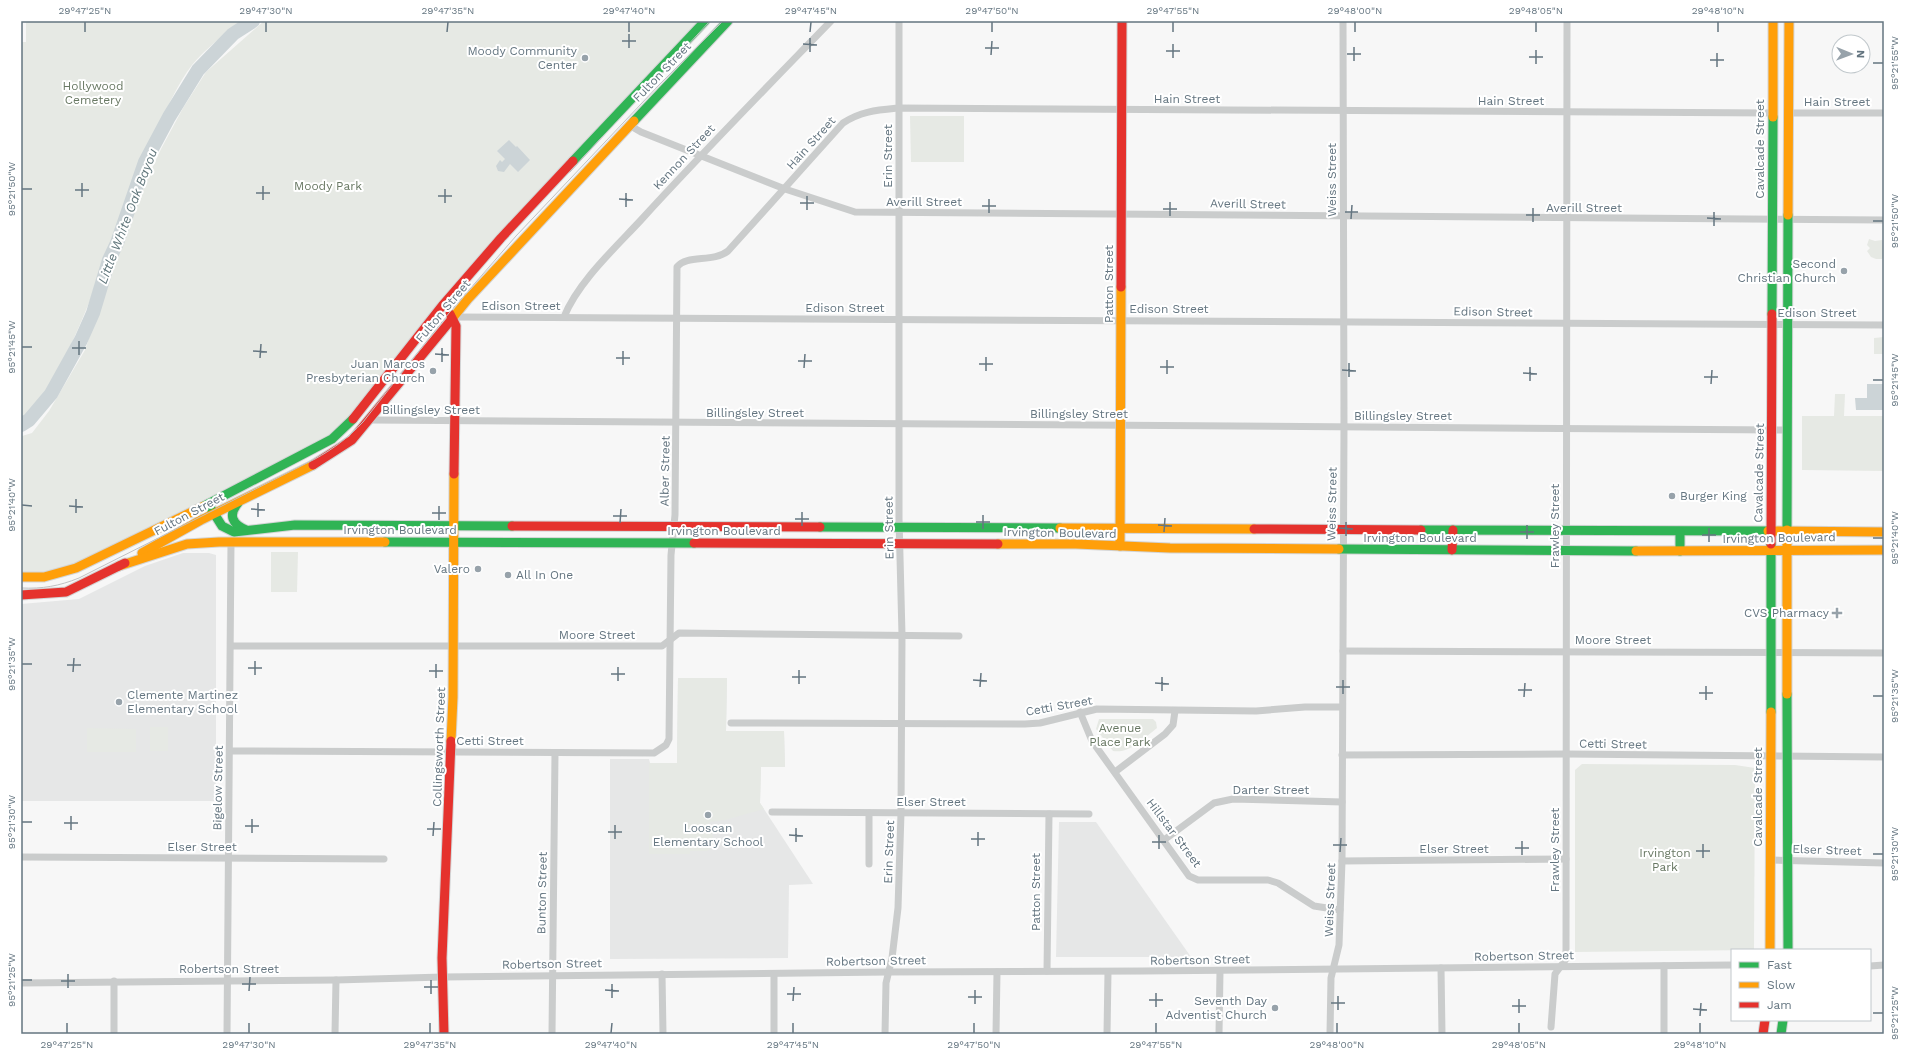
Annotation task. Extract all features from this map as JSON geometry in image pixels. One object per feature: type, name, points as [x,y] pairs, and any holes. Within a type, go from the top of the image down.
[{"type":"main road","name":"Fulton Street","points":[[21,577],[44,577],[76,568],[208,504],[332,439],[351,422],[442,306],[501,238],[705,21]]},
{"type":"main road","name":"Fulton Street","points":[[21,595],[66,592],[119,566],[213,514],[321,461],[338,451],[352,440],[370,420],[453,317],[629,125],[728,21]]},
{"type":"main road","name":"Patton Street","points":[[1120,546],[1122,21]]},
{"type":"main road","name":"Cavalcade Street","points":[[1770,949],[1773,21]]},
{"type":"main road","points":[[1788,949],[1787,430],[1789,21]]},
{"type":"main road","points":[[442,306],[453,317]]},
{"type":"main road","name":"Collingsworth Street","points":[[444,1034],[443,977],[452,752],[454,647],[454,420],[456,326],[453,317]]},
{"type":"main road","points":[[241,500],[232,511],[231,517],[236,526],[248,531]]},
{"type":"main road","name":"Irvington Boulevard","points":[[208,504],[219,523],[229,531],[248,531],[295,525],[340,525],[1884,532]]},
{"type":"main road","points":[[339,542],[340,525]]},
{"type":"main road","points":[[544,526],[544,543]]},
{"type":"main road","points":[[787,526],[787,543]]},
{"type":"main road","points":[[1044,527],[1044,545]]},
{"type":"main road","points":[[1240,549],[1241,530]]},
{"type":"main road","points":[[1452,550],[1453,530]]},
{"type":"main road","points":[[1680,532],[1680,551]]},
{"type":"main road","name":"Irvington Boulevard","points":[[119,566],[187,544],[231,542],[672,542],[1044,545],[1240,549],[1680,551],[1771,549],[1884,550]]},
{"type":"main road","points":[[1763,1034],[1765,1021]]},
{"type":"main road","points":[[1781,1034],[1783,1021]]},
{"type":"street","name":"Kennon Street","points":[[564,317],[575,296],[594,273],[700,156],[831,21]]},
{"type":"street","name":"Erin Street","points":[[885,1034],[885,1000],[898,908],[901,813],[902,635],[899,527],[899,21]]},
{"type":"street","name":"Weiss Street","points":[[1330,1034],[1331,978],[1339,945],[1342,860],[1342,530],[1344,427],[1343,21]]},
{"type":"street","name":"Frawley Street","points":[[1551,1028],[1555,974],[1566,959],[1567,21]]},
{"type":"street","name":"Hain Street","points":[[676,277],[677,267],[680,263],[716,258],[728,251],[843,123],[853,116],[865,111],[899,108],[1772,113]]},
{"type":"street","name":"Hain Street","points":[[1789,113],[1884,113]]},
{"type":"street","name":"Averill Street","points":[[629,125],[642,132],[700,156],[785,189],[855,212],[1121,213],[1566,219],[1884,220]]},
{"type":"street","name":"Alber Street","points":[[654,753],[666,745],[669,739],[672,542],[674,526],[676,423],[676,277]]},
{"type":"street","name":"Edison Street","points":[[453,317],[1884,325]]},
{"type":"street","name":"Billingsley Street","points":[[370,420],[1787,430]]},
{"type":"street","name":"Bigelow Street","points":[[227,1034],[231,542]]},
{"type":"street","name":"Moore Street","points":[[231,646],[662,646],[679,633],[959,636]]},
{"type":"street","name":"Moore Street","points":[[1342,651],[1884,653]]},
{"type":"street","name":"Cetti Street","points":[[731,723],[902,725],[1040,723],[1097,709],[1256,711],[1305,707],[1342,707]]},
{"type":"street","points":[[1115,772],[1165,734],[1173,725],[1175,711]]},
{"type":"street","name":"Hillstar Street","points":[[1080,712],[1092,741],[1189,876],[1198,880],[1268,880],[1278,883],[1314,906],[1340,910]]},
{"type":"street","name":"Cetti Street","points":[[230,751],[654,753]]},
{"type":"street","name":"Bunton Street","points":[[552,1034],[555,753]]},
{"type":"street","name":"Cetti Street","points":[[1342,755],[1566,754],[1884,757]]},
{"type":"street","name":"Darter Street","points":[[1164,840],[1214,803],[1233,799],[1342,802]]},
{"type":"street","name":"Elser Street","points":[[772,812],[1089,814]]},
{"type":"street","points":[[869,812],[869,864]]},
{"type":"street","name":"Patton Street","points":[[1047,971],[1048,814]]},
{"type":"street","name":"Elser Street","points":[[21,857],[384,859]]},
{"type":"street","name":"Elser Street","points":[[1342,860],[1566,859]]},
{"type":"street","name":"Elser Street","points":[[1770,860],[1884,863]]},
{"type":"street","name":"Robertson Street","points":[[21,982],[336,980],[552,975],[1047,971],[1108,972],[1334,968],[1731,965]]},
{"type":"street","points":[[1871,966],[1884,965]]},
{"type":"street","points":[[1664,966],[1664,1034]]},
{"type":"street","points":[[1441,968],[1442,1034]]},
{"type":"street","points":[[1219,1034],[1220,971]]},
{"type":"street","points":[[996,1034],[997,972]]},
{"type":"street","points":[[1107,1034],[1108,972]]},
{"type":"street","points":[[662,974],[662,1034]]},
{"type":"street","points":[[774,974],[774,1034]]},
{"type":"street","points":[[335,1034],[336,980]]},
{"type":"street","points":[[114,981],[114,1034]]},
{"type":"shaded area","points":[[509,140],[530,160],[518,172],[510,164],[504,172],[498,171],[496,166],[500,160],[502,162],[505,159],[497,151]]},
{"type":"shaded area","points":[[1867,384],[1883,384],[1883,410],[1856,410],[1855,398],[1867,398]]},
{"type":"shaded area","name":"Clemente Martinez Elementary School","points":[[183,553],[209,553],[216,555],[216,801],[21,801],[21,604],[79,599],[145,566]]},
{"type":"shaded area","name":"Looscan Elementary School","points":[[678,678],[727,678],[726,731],[784,731],[785,767],[761,767],[760,803],[813,884],[789,885],[788,958],[610,959],[610,759],[649,759],[650,763],[677,764]]},
{"type":"shaded area","points":[[1059,822],[1096,822],[1191,957],[1056,957]]},
{"type":"green space","name":"Hollywood Cemetery","points":[[26,21],[242,21],[197,59],[179,86],[149,147],[91,297],[69,348],[49,387],[21,419],[21,42],[26,42]]},
{"type":"green space","name":"Moody Park","points":[[264,21],[700,21],[549,179],[340,428],[291,459],[83,562],[41,573],[25,573],[21,571],[22,436],[32,433],[49,411],[85,350],[108,282],[143,188],[161,149],[183,108],[206,72]]},
{"type":"green space","points":[[910,116],[964,116],[964,162],[911,162]]},
{"type":"green space","points":[[1869,239],[1875,241],[1882,240],[1884,256],[1882,259],[1871,257],[1867,251],[1870,248],[1867,245]]},
{"type":"green space","points":[[1884,337],[1884,354],[1874,354],[1874,338]]},
{"type":"green space","points":[[1835,394],[1845,394],[1844,416],[1884,416],[1884,471],[1802,470],[1802,416],[1834,416]]},
{"type":"green space","points":[[271,552],[298,552],[297,592],[271,592]]},
{"type":"green space","points":[[678,678],[727,678],[726,731],[784,731],[785,767],[761,767],[760,803],[764,809],[725,820],[709,822],[715,846],[707,851],[690,851],[690,854],[649,854],[649,763],[677,763]]},
{"type":"green space","name":"Avenue Place Park","points":[[1099,719],[1153,719],[1156,722],[1157,728],[1131,748],[1113,751],[1096,729]]},
{"type":"green space","points":[[150,727],[168,727],[168,751],[150,751]]},
{"type":"green space","points":[[87,728],[136,729],[136,752],[87,752]]},
{"type":"green space","name":"Irvington Park","points":[[1582,764],[1735,765],[1755,768],[1754,949],[1575,952],[1575,770]]},
{"type":"waterway","name":"Little White Oak Bayou","points":[[21,425],[29,420],[51,394],[81,340],[93,313],[109,260],[117,243],[145,162],[169,117],[198,70],[233,34],[253,21]]},
{"type":"tram line","points":[[650,86],[710,21]]},
{"type":"tram line","points":[[21,588],[51,586],[79,578],[315,459],[346,438],[363,422],[449,313],[516,236],[659,85],[723,21]]},
{"type":"tram line","points":[[570,172],[602,137]]},
{"type":"traffic: fast","points":[[573,161],[705,21]]},
{"type":"traffic: fast","points":[[634,121],[728,21]]},
{"type":"traffic: fast","points":[[1772,314],[1773,117]]},
{"type":"traffic: fast","points":[[1787,530],[1788,215]]},
{"type":"traffic: fast","points":[[204,506],[332,439],[353,419]]},
{"type":"traffic: fast","points":[[238,503],[233,511],[233,519],[237,525],[246,530]]},
{"type":"traffic: fast","points":[[208,504],[222,526],[234,532],[295,525],[512,526]]},
{"type":"traffic: fast","points":[[820,527],[1060,528]]},
{"type":"traffic: fast","points":[[1421,530],[1768,531]]},
{"type":"traffic: fast","points":[[1680,532],[1680,551]]},
{"type":"traffic: fast","points":[[385,542],[694,543]]},
{"type":"traffic: fast","points":[[1771,544],[1771,712]]},
{"type":"traffic: fast","points":[[1339,549],[1636,551]]},
{"type":"traffic: fast","points":[[1787,694],[1788,949]]},
{"type":"traffic: fast","points":[[1781,1034],[1783,1021]]},
{"type":"traffic: slow","points":[[1773,21],[1773,117]]},
{"type":"traffic: slow","points":[[1788,215],[1789,21]]},
{"type":"traffic: slow","points":[[451,320],[468,299],[634,121]]},
{"type":"traffic: slow","points":[[1120,546],[1121,287]]},
{"type":"traffic: slow","points":[[142,553],[201,520],[313,465]]},
{"type":"traffic: slow","points":[[451,741],[453,697],[454,474]]},
{"type":"traffic: slow","points":[[21,577],[44,577],[76,568],[204,506]]},
{"type":"traffic: slow","points":[[1060,528],[1254,529]]},
{"type":"traffic: slow","points":[[1787,530],[1787,694]]},
{"type":"traffic: slow","points":[[1768,531],[1884,532]]},
{"type":"traffic: slow","points":[[119,566],[187,544],[219,542],[385,542]]},
{"type":"traffic: slow","points":[[998,544],[1076,544],[1170,548],[1339,549]]},
{"type":"traffic: slow","points":[[1636,551],[1884,550]]},
{"type":"traffic: slow","points":[[1770,949],[1771,712]]},
{"type":"traffic: jam","points":[[1121,287],[1122,21]]},
{"type":"traffic: jam","points":[[353,419],[442,306],[501,238],[573,161]]},
{"type":"traffic: jam","points":[[450,314],[456,326],[454,474]]},
{"type":"traffic: jam","points":[[1771,544],[1772,314]]},
{"type":"traffic: jam","points":[[313,465],[352,440],[451,320]]},
{"type":"traffic: jam","points":[[512,526],[820,527]]},
{"type":"traffic: jam","points":[[1254,529],[1421,530]]},
{"type":"traffic: jam","points":[[1452,550],[1453,530]]},
{"type":"traffic: jam","points":[[694,543],[998,544]]},
{"type":"traffic: jam","points":[[21,595],[66,592],[125,563]]},
{"type":"traffic: jam","points":[[444,1034],[442,958],[451,741]]},
{"type":"traffic: jam","points":[[1763,1034],[1765,1021]]},
{"type":"place","name":"Moody Community Center","points":[[585,58]]},
{"type":"place","name":"Second Christian Church","points":[[1844,271]]},
{"type":"place","name":"Juan Marcos Presbyterian Church","points":[[433,371]]},
{"type":"place","name":"Burger King","points":[[1672,496]]},
{"type":"place","name":"Valero","points":[[478,569]]},
{"type":"place","name":"All In One","points":[[508,575]]},
{"type":"place","name":"CVS Pharmacy","points":[[1837,613]]},
{"type":"place","name":"Clemente Martinez Elementary School","points":[[119,702]]},
{"type":"place","name":"Looscan Elementary School","points":[[708,815]]},
{"type":"place","name":"Seventh Day Adventist Church","points":[[1275,1008]]}]
